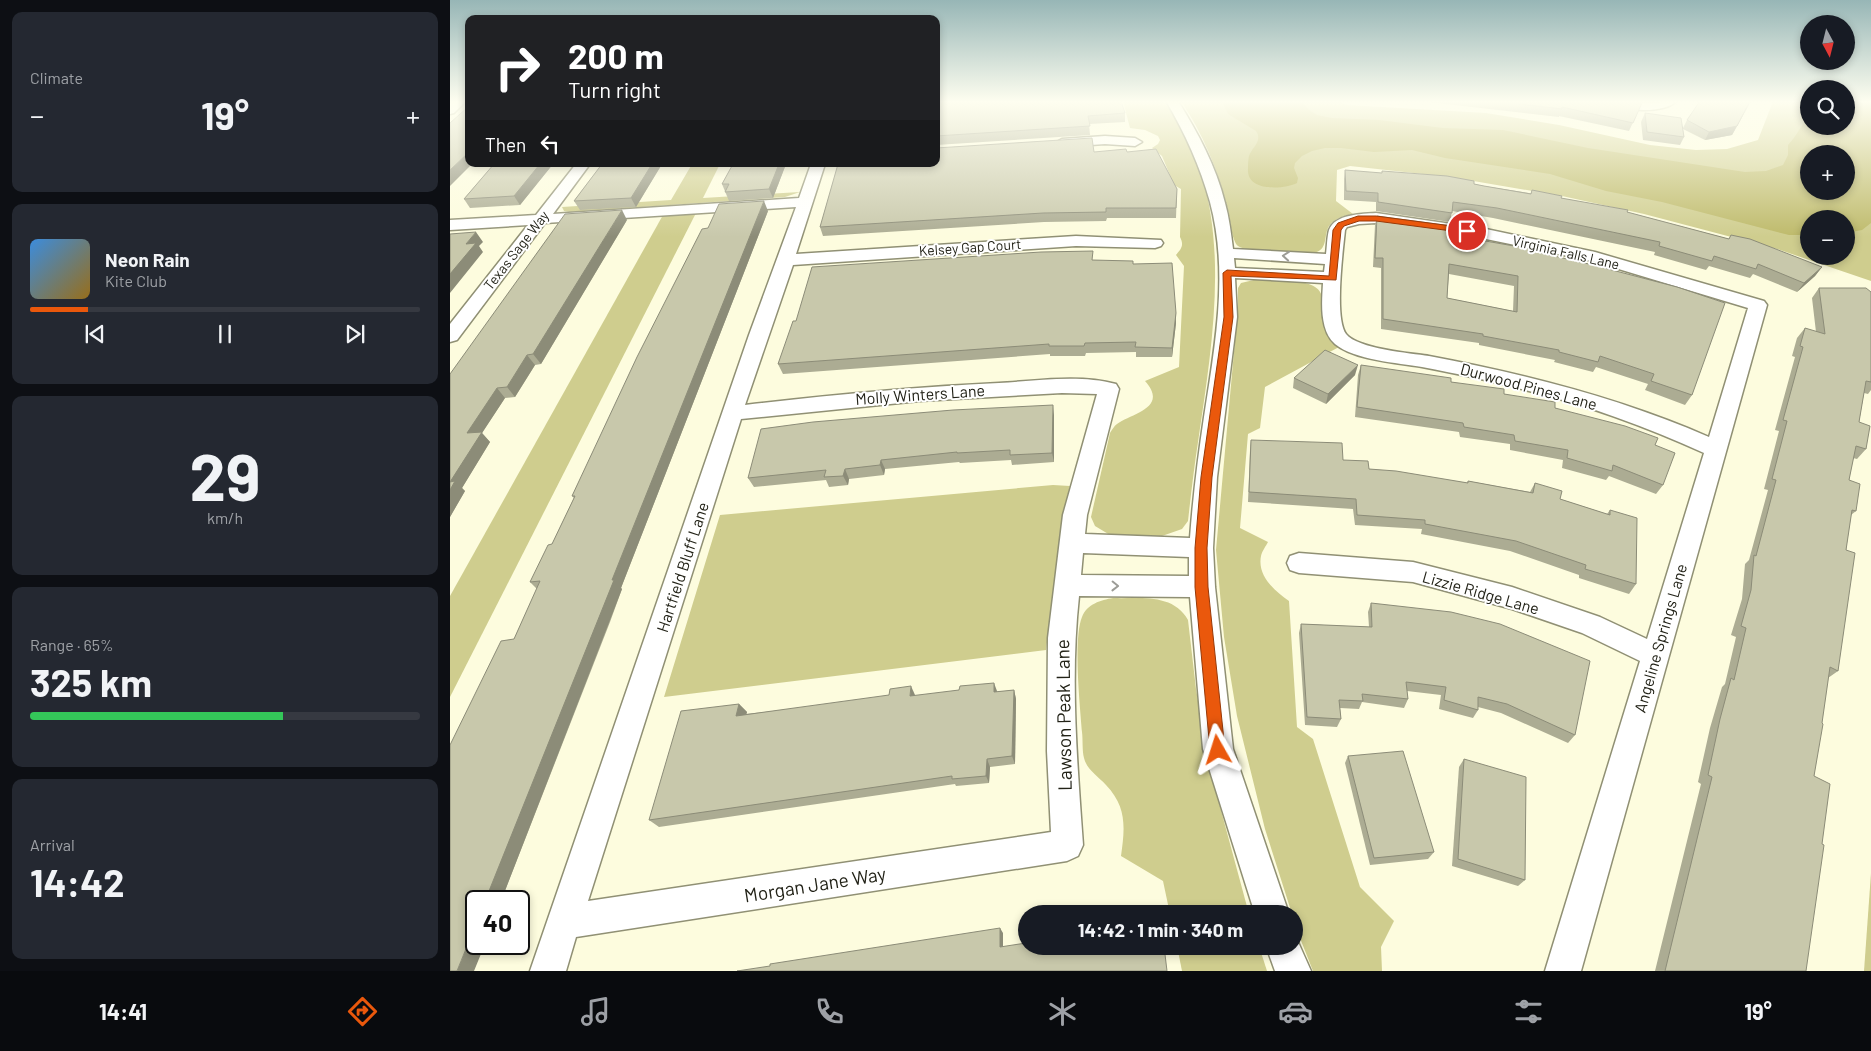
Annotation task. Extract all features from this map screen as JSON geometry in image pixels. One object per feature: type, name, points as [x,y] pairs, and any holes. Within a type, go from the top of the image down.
[{"type":"street","points":[[1197,146],[1204,161],[1218,204],[1227,263],[1228,317],[1206,477],[1201,548],[1202,587],[1218,750],[1269,905]]},
{"type":"street","name":"Texas Sage Way","points":[[450,336],[581,167]]},
{"type":"street","name":"Hartfield Bluff Lane","points":[[548,971],[758,335],[786,260],[817,167]]},
{"type":"street","points":[[450,225],[804,202]]},
{"type":"street","name":"Virginia Falls Lane","points":[[1335,260],[1337,230],[1341,224],[1358,219],[1376,218],[1496,236],[1596,257],[1758,305]]},
{"type":"street","name":"Kelsey Gap Court","points":[[786,260],[1076,241],[1155,243]]},
{"type":"street","points":[[1335,260],[1333,278],[1227,263],[1335,260]]},
{"type":"street","name":"Durwood Pines Lane","points":[[1333,278],[1331,321],[1339,338],[1353,346],[1374,352],[1478,371],[1557,391],[1672,428],[1715,449]]},
{"type":"street","name":"Angeline Springs Lane","points":[[1563,971],[1758,305]]},
{"type":"street","name":"Molly Winters Lane","points":[[733,413],[933,392],[1059,386],[1109,389]]},
{"type":"street","name":"Lawson Peak Lane","points":[[1067,845],[1062,751],[1061,647],[1066,585],[1075,515],[1109,389]]},
{"type":"street","points":[[1072,544],[1201,548]]},
{"type":"street","name":"Lizzie Ridge Lane","points":[[1299,564],[1413,572],[1503,595],[1590,625],[1655,656]]},
{"type":"street","points":[[1066,585],[1202,587]]},
{"type":"street","name":"Morgan Jane Way","points":[[564,922],[1067,845]]},
{"type":"street","points":[[1287,955],[1293,971]]},
{"type":"shaded area","points":[[1155,146],[1190,146],[1203,178],[1212,221],[1215,266],[1210,356],[1188,521],[1182,529],[1162,536],[1110,535],[1095,526],[1091,517],[1110,433],[1117,424],[1139,413],[1151,404],[1153,398],[1151,390],[1145,381],[1179,367],[1184,266],[1176,255],[1182,244],[1180,237],[1181,189],[1174,185],[1162,156],[1152,148]]},
{"type":"shaded area","points":[[1206,146],[1662,146],[1696,150],[1727,149],[1736,146],[1800,146],[1800,200],[1855,200],[1855,146],[1871,146],[1871,281],[1824,265],[1855,265],[1855,210],[1800,210],[1800,257],[1644,214],[1562,196],[1450,177],[1350,166],[1337,170],[1336,201],[1353,214],[1331,223],[1327,230],[1324,246],[1321,249],[1313,253],[1298,254],[1262,251],[1238,246],[1234,238],[1219,178]]},
{"type":"shaded area","points":[[1254,146],[1580,146],[1745,172],[1766,171],[1783,165],[1788,155],[1788,146],[1800,146],[1800,200],[1855,200],[1855,146],[1871,146],[1871,223],[1862,230],[1855,231],[1855,210],[1800,210],[1800,235],[1789,235],[1662,202],[1606,191],[1550,174],[1445,158],[1412,150],[1374,152],[1325,148],[1312,151],[1302,156],[1295,163],[1297,183],[1285,187],[1269,187],[1261,186],[1250,178],[1248,172],[1249,156]]},
{"type":"shaded area","points":[[690,167],[718,167],[703,198],[800,192],[785,197],[570,212],[564,211],[562,207],[671,200]]},
{"type":"shaded area","points":[[696,213],[450,697],[450,596],[663,215]]},
{"type":"shaded area","points":[[1258,279],[1294,281],[1313,286],[1322,295],[1325,328],[1329,336],[1339,347],[1265,387],[1260,428],[1248,434],[1240,528],[1268,542],[1263,550],[1260,563],[1264,576],[1278,593],[1289,601],[1297,727],[1313,739],[1360,887],[1394,921],[1381,947],[1382,971],[1313,971],[1303,946],[1303,905],[1289,905],[1265,829],[1237,716],[1224,637],[1216,550],[1238,308],[1238,288],[1241,283]]},
{"type":"shaded area","points":[[1053,485],[1070,486],[1065,505],[1046,650],[664,697],[720,515]]},
{"type":"shaded area","points":[[1113,598],[1145,598],[1165,601],[1182,611],[1188,620],[1196,689],[1209,766],[1247,905],[1168,905],[1163,881],[1121,856],[1124,827],[1118,801],[1085,762],[1083,752],[1078,673],[1079,627],[1087,609],[1099,601]]},
{"type":"shaded area","points":[[1871,873],[1871,971],[1864,971]]},
{"type":"shaded area","points":[[1179,955],[1262,955],[1267,971],[1182,971]]},
{"type":"building","points":[[450,146],[465,146],[465,156],[450,170]]},
{"type":"building","points":[[1093,146],[1094,152],[1126,149],[1127,152],[1156,149],[1177,189],[1176,208],[1106,208],[1106,212],[1043,213],[820,227],[837,167],[940,167],[940,148]]},
{"type":"building","points":[[491,167],[538,167],[514,196],[464,199]]},
{"type":"building","points":[[600,167],[650,167],[631,198],[574,201]]},
{"type":"building","points":[[731,167],[778,167],[769,189],[725,192],[729,184],[722,184]]},
{"type":"building","points":[[1345,170],[1447,176],[1474,181],[1474,184],[1484,186],[1531,194],[1532,190],[1562,196],[1561,198],[1628,210],[1627,212],[1729,239],[1731,235],[1750,239],[1800,258],[1800,265],[1817,265],[1822,267],[1804,283],[1758,264],[1756,269],[1714,256],[1712,261],[1659,246],[1660,242],[1497,208],[1453,202],[1452,213],[1378,202],[1378,193],[1346,191]]},
{"type":"building","points":[[764,201],[489,890],[465,890],[465,951],[457,971],[450,971],[450,745],[501,641],[514,639],[540,581],[530,582],[548,545],[552,544],[575,496],[572,496],[637,357],[702,229],[708,228],[719,204]]},
{"type":"building","points":[[622,210],[533,354],[527,355],[507,387],[497,388],[467,433],[482,432],[450,482],[450,374],[565,214]]},
{"type":"building","points":[[1377,216],[1452,226],[1451,235],[1537,250],[1537,252],[1677,287],[1725,303],[1692,395],[1651,381],[1654,374],[1600,356],[1598,362],[1559,352],[1559,350],[1483,336],[1483,334],[1383,319],[1383,258],[1375,258]],"holes":[[[1449,264],[1518,276],[1517,312],[1447,298]]]},
{"type":"building","points":[[476,232],[466,244],[476,243],[450,274],[450,234]]},
{"type":"building","points":[[1093,251],[1092,260],[1133,261],[1133,264],[1172,263],[1176,313],[1172,348],[1135,347],[1136,342],[1085,343],[1084,346],[1049,346],[1049,344],[778,364],[793,321],[796,321],[812,267],[1041,252]]},
{"type":"building","points":[[1819,288],[1866,288],[1871,292],[1871,382],[1866,381],[1859,422],[1870,426],[1866,449],[1856,446],[1849,480],[1860,484],[1856,511],[1852,510],[1846,550],[1855,553],[1838,671],[1830,667],[1814,776],[1830,784],[1822,844],[1824,845],[1806,971],[1665,971],[1712,777],[1708,775],[1720,719],[1731,678],[1734,680],[1746,628],[1741,626],[1751,590],[1754,555],[1756,556],[1776,480],[1772,479],[1787,421],[1783,420],[1803,347],[1800,346],[1805,328],[1825,334]]},
{"type":"building","points":[[1325,350],[1358,365],[1328,394],[1294,378]]},
{"type":"building","points":[[1361,365],[1451,378],[1451,382],[1504,389],[1504,394],[1555,402],[1555,408],[1625,426],[1658,438],[1655,445],[1675,453],[1663,485],[1613,465],[1612,471],[1567,458],[1568,450],[1515,441],[1514,435],[1464,427],[1463,423],[1357,407]]},
{"type":"building","points":[[1053,405],[1052,453],[1010,455],[1010,450],[957,452],[881,460],[880,465],[845,469],[843,476],[824,477],[826,470],[748,478],[761,429],[813,422],[953,410]]},
{"type":"building","points":[[1251,440],[1342,443],[1343,460],[1368,461],[1369,469],[1396,471],[1468,483],[1468,481],[1533,493],[1535,483],[1562,491],[1560,499],[1610,515],[1610,510],[1637,518],[1636,584],[1585,569],[1586,565],[1516,541],[1425,524],[1425,520],[1357,515],[1356,499],[1249,492]]},
{"type":"building","points":[[455,481],[450,490],[450,482]]},
{"type":"building","points":[[1371,603],[1451,612],[1500,624],[1590,661],[1575,735],[1507,704],[1478,697],[1478,710],[1444,700],[1446,687],[1406,682],[1408,699],[1362,694],[1363,701],[1339,700],[1341,719],[1307,717],[1301,624],[1372,627]]},
{"type":"building","points":[[994,683],[994,692],[1014,690],[1012,756],[987,759],[986,776],[952,779],[952,776],[649,820],[681,711],[739,704],[736,716],[889,695],[890,689],[911,686],[910,696],[959,690],[960,686]]},
{"type":"building","points":[[1403,751],[1434,852],[1374,858],[1348,756]]},
{"type":"building","points":[[1464,759],[1526,777],[1525,880],[1458,859]]},
{"type":"building","points":[[1000,928],[1000,947],[1018,944],[1018,955],[1165,955],[1167,971],[737,971],[770,966],[770,964]]},
{"type":"route","points":[[1218,750],[1202,587],[1201,548],[1206,477],[1228,317],[1227,273],[1333,278],[1337,230],[1341,224],[1348,220],[1376,218],[1467,231]]}]
